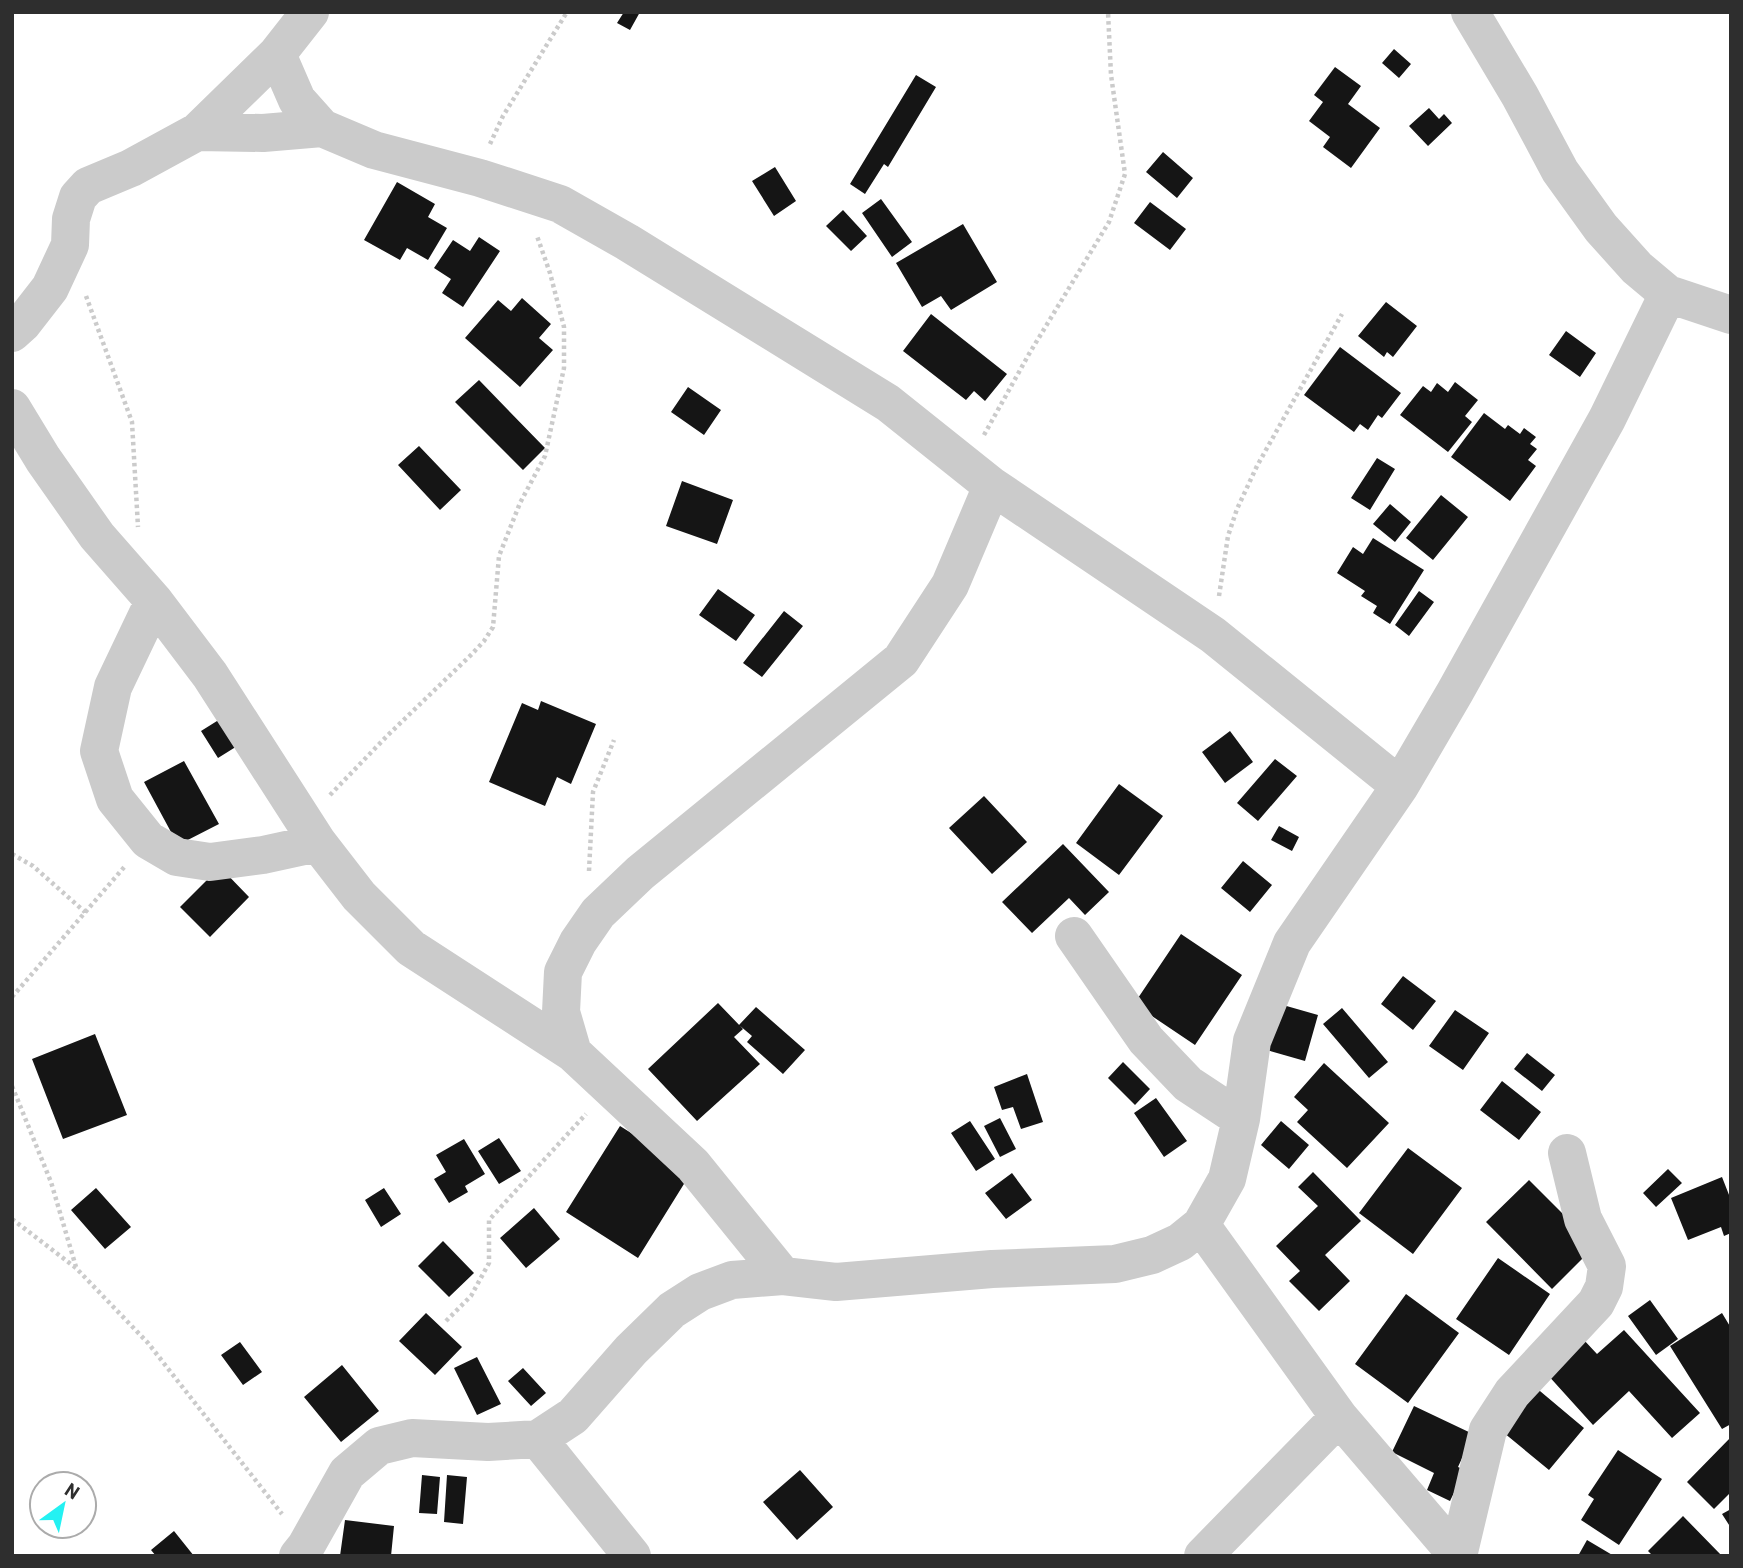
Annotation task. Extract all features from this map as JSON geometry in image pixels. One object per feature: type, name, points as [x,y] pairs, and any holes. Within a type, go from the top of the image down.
[{"type":"street","points":[[12,332],[22,324],[50,288],[70,245],[71,219],[78,197],[88,186],[131,169],[197,132],[277,54],[310,12]]},
{"type":"street","points":[[1470,12],[1520,96],[1560,171],[1601,228],[1637,268],[1668,294],[1731,315]]},
{"type":"street","points":[[277,54],[297,100],[322,128],[374,150],[480,178],[560,204],[627,242],[888,403],[980,477],[1213,635],[1400,786]]},
{"type":"street","points":[[197,132],[263,133],[322,128]]},
{"type":"street","points":[[302,1551],[347,1473],[379,1446],[412,1438],[488,1442],[538,1439],[573,1416],[631,1350],[672,1310],[700,1292],[732,1280],[783,1276],[836,1282],[992,1269],[1115,1264],[1152,1255],[1180,1242],[1201,1225],[1227,1179],[1241,1119],[1252,1041],[1292,943],[1400,786],[1455,692],[1607,419],[1668,294]]},
{"type":"street","points":[[12,408],[43,459],[97,536],[147,593],[210,675],[312,832],[359,896],[411,948],[573,1053],[694,1165],[783,1276]]},
{"type":"street","points":[[573,1053],[561,1012],[563,972],[578,942],[598,913],[640,873],[901,660],[950,585],[980,477]]},
{"type":"street","points":[[147,593],[113,687],[99,751],[115,799],[148,841],[177,857],[210,862],[263,855],[312,832]]},
{"type":"street","points":[[1074,936],[1146,1040],[1188,1084],[1241,1119]]},
{"type":"street","points":[[1458,1556],[1488,1430],[1512,1393],[1596,1303],[1604,1287],[1607,1266],[1583,1219],[1567,1153]]},
{"type":"street","points":[[1201,1225],[1339,1417],[1458,1556]]},
{"type":"street","points":[[1203,1556],[1339,1417]]},
{"type":"street","points":[[538,1439],[632,1556]]},
{"type":"path","points":[[480,178],[485,154],[503,116],[568,12]]},
{"type":"path","points":[[980,477],[993,416],[1109,222],[1125,174],[1111,75],[1108,12]]},
{"type":"path","points":[[312,832],[388,735],[484,641],[493,627],[499,556],[520,503],[545,456],[564,368],[564,327],[550,273],[522,192]]},
{"type":"path","points":[[70,245],[94,323],[132,422],[147,593]]},
{"type":"path","points":[[1213,635],[1228,536],[1237,509],[1257,466],[1342,314]]},
{"type":"path","points":[[598,913],[588,867],[593,792],[614,740]]},
{"type":"path","points":[[12,997],[148,841]]},
{"type":"path","points":[[12,854],[33,866],[85,912]]},
{"type":"path","points":[[12,1086],[51,1182],[76,1268]]},
{"type":"path","points":[[446,1321],[471,1296],[489,1263],[489,1220],[610,1087]]},
{"type":"path","points":[[12,1219],[76,1268],[148,1343],[302,1551]]},
{"type":"building","points":[[624,12],[640,12],[630,30],[617,23]]},
{"type":"building","points":[[1394,49],[1411,64],[1399,78],[1382,63]]},
{"type":"building","points":[[1335,67],[1361,86],[1348,104],[1380,128],[1351,168],[1323,147],[1330,137],[1309,121],[1323,102],[1314,95]]},
{"type":"building","points":[[916,75],[936,87],[888,167],[884,164],[865,194],[850,184]]},
{"type":"building","points":[[1429,108],[1439,119],[1444,114],[1452,123],[1428,146],[1409,126]]},
{"type":"building","points":[[1163,152],[1193,178],[1177,198],[1146,172]]},
{"type":"building","points":[[775,167],[796,201],[774,216],[752,181]]},
{"type":"building","points":[[397,182],[435,204],[428,217],[447,228],[428,260],[407,248],[400,260],[364,240]]},
{"type":"building","points":[[881,199],[912,242],[892,257],[862,213]]},
{"type":"building","points":[[1150,202],[1186,229],[1170,250],[1134,223]]},
{"type":"building","points":[[843,210],[867,236],[851,251],[826,226]]},
{"type":"building","points":[[963,224],[997,282],[951,310],[941,296],[922,307],[896,263]]},
{"type":"building","points":[[479,237],[500,251],[463,307],[442,293],[451,279],[434,268],[453,240],[470,251]]},
{"type":"building","points":[[522,298],[551,324],[539,338],[553,350],[520,387],[465,338],[498,300],[511,311]]},
{"type":"building","points":[[1386,302],[1417,326],[1393,357],[1387,352],[1384,357],[1358,336]]},
{"type":"building","points":[[931,314],[1007,374],[985,401],[974,391],[966,400],[903,351]]},
{"type":"building","points":[[1566,331],[1596,353],[1580,377],[1549,355]]},
{"type":"building","points":[[1340,347],[1401,393],[1382,418],[1378,415],[1368,430],[1360,424],[1354,432],[1304,395]]},
{"type":"building","points":[[479,380],[545,448],[523,470],[455,402]]},
{"type":"building","points":[[1455,382],[1478,400],[1465,416],[1472,422],[1448,452],[1400,415],[1423,386],[1431,392],[1437,383],[1448,392]]},
{"type":"building","points":[[688,387],[721,410],[704,435],[671,412]]},
{"type":"building","points":[[1484,413],[1505,429],[1508,425],[1520,434],[1524,428],[1536,437],[1530,444],[1537,449],[1528,460],[1536,466],[1510,501],[1451,457]]},
{"type":"building","points":[[419,446],[461,490],[440,510],[398,465]]},
{"type":"building","points":[[1377,458],[1395,469],[1370,510],[1351,498]]},
{"type":"building","points":[[682,481],[733,500],[717,544],[666,526]]},
{"type":"building","points":[[1441,495],[1468,517],[1433,560],[1406,538]]},
{"type":"building","points":[[1390,504],[1411,522],[1395,542],[1373,524]]},
{"type":"building","points":[[1373,538],[1424,570],[1390,624],[1373,613],[1377,606],[1361,596],[1365,591],[1337,573],[1353,547],[1363,554]]},
{"type":"building","points":[[718,589],[755,615],[736,641],[699,615]]},
{"type":"building","points":[[1419,591],[1434,602],[1409,636],[1395,625]]},
{"type":"building","points":[[784,611],[803,626],[762,677],[743,663]]},
{"type":"building","points":[[541,701],[596,724],[571,784],[557,777],[545,806],[489,782],[522,703],[538,710]]},
{"type":"building","points":[[225,716],[242,743],[218,758],[201,731]]},
{"type":"building","points":[[1230,731],[1253,762],[1225,783],[1202,752]]},
{"type":"building","points":[[1275,759],[1297,776],[1258,821],[1237,803]]},
{"type":"building","points":[[184,761],[219,824],[178,845],[144,782]]},
{"type":"building","points":[[1119,784],[1163,816],[1119,875],[1076,843]]},
{"type":"building","points":[[984,796],[1027,842],[992,874],[949,828]]},
{"type":"building","points":[[1279,826],[1299,837],[1292,851],[1271,840]]},
{"type":"building","points":[[1063,844],[1109,892],[1085,915],[1069,898],[1032,933],[1002,902]]},
{"type":"building","points":[[1243,861],[1272,885],[1250,912],[1221,888]]},
{"type":"building","points":[[220,867],[249,897],[210,937],[180,907]]},
{"type":"building","points":[[1181,934],[1242,975],[1195,1045],[1134,1004]]},
{"type":"building","points":[[1403,976],[1436,1001],[1413,1030],[1381,1004]]},
{"type":"building","points":[[718,1003],[743,1029],[734,1037],[760,1064],[697,1121],[648,1069]]},
{"type":"building","points":[[1276,1003],[1318,1015],[1305,1061],[1263,1049]]},
{"type":"building","points":[[756,1007],[805,1050],[783,1074],[747,1042],[752,1036],[739,1025]]},
{"type":"building","points":[[1342,1008],[1388,1062],[1369,1078],[1323,1024]]},
{"type":"building","points":[[1455,1010],[1489,1033],[1463,1070],[1429,1046]]},
{"type":"building","points":[[95,1034],[127,1115],[63,1139],[32,1059]]},
{"type":"building","points":[[1527,1053],[1555,1075],[1542,1091],[1514,1069]]},
{"type":"building","points":[[1123,1062],[1150,1089],[1135,1105],[1108,1078]]},
{"type":"building","points":[[1324,1063],[1389,1123],[1347,1168],[1297,1122],[1308,1110],[1294,1097]]},
{"type":"building","points":[[1027,1074],[1043,1122],[1021,1129],[1013,1107],[1002,1110],[994,1087]]},
{"type":"building","points":[[1502,1081],[1541,1112],[1519,1140],[1480,1110]]},
{"type":"building","points":[[1156,1098],[1187,1141],[1164,1157],[1134,1113]]},
{"type":"building","points":[[1000,1118],[1016,1149],[1000,1157],[984,1126]]},
{"type":"building","points":[[970,1121],[995,1159],[976,1171],[951,1133]]},
{"type":"building","points":[[1281,1121],[1309,1145],[1289,1169],[1261,1145]]},
{"type":"building","points":[[620,1126],[692,1171],[638,1258],[566,1212]]},
{"type":"building","points":[[499,1138],[521,1171],[499,1184],[478,1151]]},
{"type":"building","points":[[464,1139],[485,1174],[465,1186],[468,1192],[449,1203],[434,1179],[446,1172],[436,1155]]},
{"type":"building","points":[[1408,1148],[1462,1188],[1413,1254],[1359,1213]]},
{"type":"building","points":[[1668,1169],[1682,1183],[1656,1207],[1643,1193]]},
{"type":"building","points":[[1313,1172],[1361,1221],[1325,1255],[1350,1281],[1319,1311],[1289,1281],[1300,1271],[1276,1246],[1318,1206],[1298,1187]]},
{"type":"building","points":[[1012,1173],[1032,1200],[1006,1219],[985,1193]]},
{"type":"building","points":[[1722,1177],[1731,1200],[1731,1233],[1724,1236],[1721,1227],[1688,1240],[1671,1198]]},
{"type":"building","points":[[1529,1180],[1595,1246],[1552,1289],[1486,1222]]},
{"type":"building","points":[[96,1188],[131,1227],[105,1249],[71,1210]]},
{"type":"building","points":[[384,1188],[401,1214],[381,1227],[365,1200]]},
{"type":"building","points":[[534,1208],[560,1239],[526,1268],[500,1238]]},
{"type":"building","points":[[443,1241],[474,1273],[449,1297],[418,1266]]},
{"type":"building","points":[[1498,1258],[1550,1294],[1509,1355],[1456,1319]]},
{"type":"building","points":[[1406,1294],[1459,1333],[1408,1403],[1355,1364]]},
{"type":"building","points":[[1650,1300],[1678,1339],[1656,1355],[1628,1316]]},
{"type":"building","points":[[426,1313],[462,1347],[435,1375],[399,1341]]},
{"type":"building","points":[[1722,1313],[1731,1328],[1731,1424],[1722,1429],[1670,1346]]},
{"type":"building","points":[[1624,1330],[1700,1413],[1672,1438],[1629,1391],[1593,1425],[1546,1373],[1583,1339],[1597,1354]]},
{"type":"building","points":[[240,1342],[262,1372],[243,1385],[221,1355]]},
{"type":"building","points":[[477,1357],[501,1404],[477,1415],[454,1368]]},
{"type":"building","points":[[342,1365],[379,1411],[341,1442],[304,1397]]},
{"type":"building","points":[[523,1368],[546,1393],[531,1406],[508,1381]]},
{"type":"building","points":[[1534,1386],[1584,1428],[1549,1470],[1498,1428]]},
{"type":"building","points":[[1414,1406],[1473,1434],[1458,1467],[1465,1470],[1450,1501],[1427,1490],[1434,1473],[1392,1452]]},
{"type":"building","points":[[1731,1437],[1731,1492],[1714,1509],[1687,1482]]},
{"type":"building","points":[[1618,1450],[1662,1479],[1619,1545],[1581,1520],[1594,1499],[1588,1495]]},
{"type":"building","points":[[800,1470],[833,1507],[797,1540],[763,1502]]},
{"type":"building","points":[[422,1475],[440,1477],[437,1514],[419,1513]]},
{"type":"building","points":[[447,1475],[467,1477],[463,1524],[444,1522]]},
{"type":"building","points":[[1731,1509],[1731,1528],[1722,1514]]},
{"type":"building","points":[[1683,1516],[1722,1556],[1653,1556],[1648,1551]]},
{"type":"building","points":[[345,1520],[394,1526],[391,1556],[340,1556]]},
{"type":"building","points":[[174,1531],[194,1556],[156,1556],[151,1550]]},
{"type":"building","points":[[1587,1540],[1614,1556],[1578,1556]]}]
